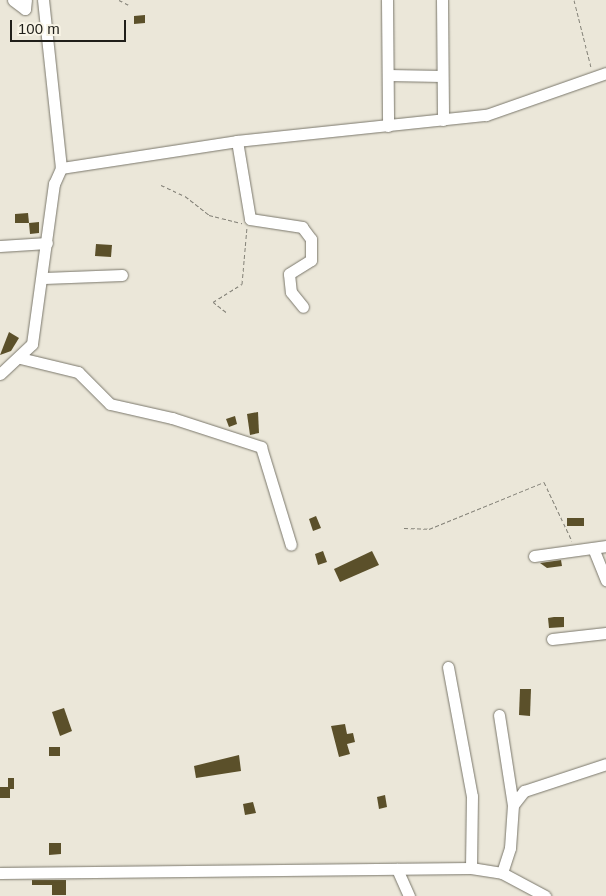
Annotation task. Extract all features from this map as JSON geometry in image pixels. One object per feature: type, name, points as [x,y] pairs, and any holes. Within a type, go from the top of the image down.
[{"type":"street","points":[[13,0],[25,9],[26,0]]},
{"type":"street","points":[[0,374],[20,358],[32,344],[44,278],[54,184],[61,168],[43,0]]},
{"type":"street","points":[[387,0],[388,126]]},
{"type":"street","points":[[442,0],[443,120]]},
{"type":"street","points":[[61,168],[237,141],[486,115],[606,73]]},
{"type":"street","points":[[388,75],[442,76]]},
{"type":"street","points":[[237,141],[250,219],[302,227],[311,239],[311,260],[289,274],[291,292],[303,307]]},
{"type":"street","points":[[0,246],[47,243]]},
{"type":"street","points":[[44,278],[122,275]]},
{"type":"street","points":[[20,358],[78,372],[110,404],[172,418],[261,447],[291,545]]},
{"type":"street","points":[[534,556],[606,546]]},
{"type":"street","points":[[593,548],[606,580]]},
{"type":"street","points":[[552,639],[606,633]]},
{"type":"street","points":[[448,666],[472,796],[471,868]]},
{"type":"street","points":[[499,715],[513,805],[510,848],[502,873]]},
{"type":"street","points":[[513,805],[524,791],[606,764]]},
{"type":"street","points":[[0,874],[471,868],[502,873],[545,896]]},
{"type":"street","points":[[397,869],[409,896]]},
{"type":"path","points":[[119,0],[129,6]]},
{"type":"path","points":[[574,0],[594,78]]},
{"type":"path","points":[[161,185],[185,196],[209,215],[248,224],[242,284],[213,302],[226,312]]},
{"type":"path","points":[[404,528],[429,529],[544,482],[576,550]]},
{"type":"building","points":[[145,15],[145,23],[134,24],[134,16]]},
{"type":"building","points":[[28,213],[29,223],[15,223],[15,214]]},
{"type":"building","points":[[39,222],[39,233],[30,234],[29,223]]},
{"type":"building","points":[[96,244],[112,245],[111,257],[95,256]]},
{"type":"building","points":[[9,332],[19,338],[11,351],[0,355]]},
{"type":"building","points":[[258,412],[259,433],[250,435],[247,414]]},
{"type":"building","points":[[235,416],[237,424],[229,427],[226,419]]},
{"type":"building","points":[[316,516],[321,528],[313,531],[309,519]]},
{"type":"building","points":[[567,518],[584,518],[584,526],[567,526]]},
{"type":"building","points":[[323,551],[327,562],[318,565],[315,554]]},
{"type":"building","points":[[372,551],[379,565],[340,582],[334,569]]},
{"type":"building","points":[[561,560],[562,566],[547,568],[540,563]]},
{"type":"building","points":[[564,617],[564,627],[549,628],[548,618]]},
{"type":"building","points":[[520,689],[531,689],[530,716],[519,715]]},
{"type":"building","points":[[64,708],[72,731],[60,736],[52,712]]},
{"type":"building","points":[[345,724],[347,734],[353,733],[355,742],[347,744],[350,754],[339,757],[331,726]]},
{"type":"building","points":[[49,747],[60,747],[60,756],[49,756]]},
{"type":"building","points":[[239,755],[241,771],[196,778],[194,766]]},
{"type":"building","points":[[8,778],[14,778],[14,789],[10,789],[10,798],[0,798],[0,787],[8,787]]},
{"type":"building","points":[[385,795],[387,807],[379,809],[377,797]]},
{"type":"building","points":[[253,802],[256,813],[245,815],[243,804]]},
{"type":"building","points":[[49,843],[61,843],[61,854],[49,855]]},
{"type":"building","points":[[32,880],[66,880],[66,895],[52,895],[52,885],[32,885]]}]
